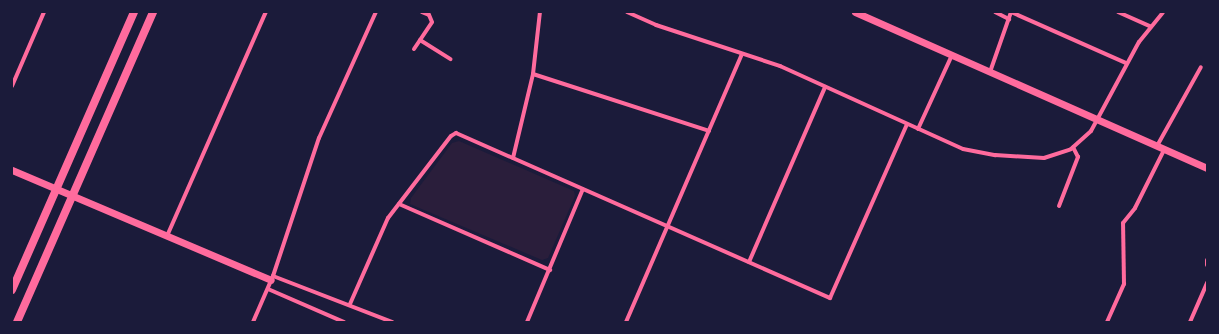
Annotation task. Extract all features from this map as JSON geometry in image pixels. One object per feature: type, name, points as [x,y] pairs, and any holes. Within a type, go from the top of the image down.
[{"type":"main road","points":[[12,290],[134,12]]},
{"type":"main road","points":[[16,322],[153,12]]},
{"type":"street","points":[[12,86],[44,12]]},
{"type":"street","points":[[167,236],[266,12]]},
{"type":"street","points":[[253,322],[272,278],[312,155],[376,12]]},
{"type":"street","points":[[414,49],[432,22],[429,15],[422,12]]},
{"type":"street","points":[[513,158],[533,74],[540,12]]},
{"type":"street","points":[[627,12],[656,25],[780,66],[963,149],[995,155],[1044,158],[1073,147],[1090,131],[1126,62],[1163,12]]},
{"type":"street","points":[[855,12],[1207,168]]},
{"type":"street","points":[[995,12],[1009,19]]},
{"type":"street","points":[[990,72],[1011,12],[1126,62]]},
{"type":"street","points":[[1118,12],[1151,27]]},
{"type":"street","points":[[420,40],[451,59]]},
{"type":"street","points":[[626,322],[742,54]]},
{"type":"street","points":[[918,129],[952,55]]},
{"type":"street","points":[[1107,322],[1124,284],[1123,223],[1135,208],[1161,148],[1201,67]]},
{"type":"street","points":[[533,74],[709,131]]},
{"type":"street","points":[[749,262],[825,87]]},
{"type":"street","points":[[350,304],[388,218],[451,136],[456,133],[830,298],[906,124]]},
{"type":"street","points":[[1060,206],[1078,157],[1073,147]]},
{"type":"street","points":[[12,170],[167,236],[272,278],[350,304],[392,322]]},
{"type":"street","points":[[527,322],[583,189]]},
{"type":"street","points":[[399,204],[550,270]]},
{"type":"street","points":[[1207,260],[1207,265]]},
{"type":"street","points":[[1190,322],[1207,283]]},
{"type":"street","points":[[268,289],[344,322]]},
{"type":"shaded area","points":[[459,141],[574,191],[575,196],[548,258],[542,260],[410,204],[411,198],[452,143]]}]
